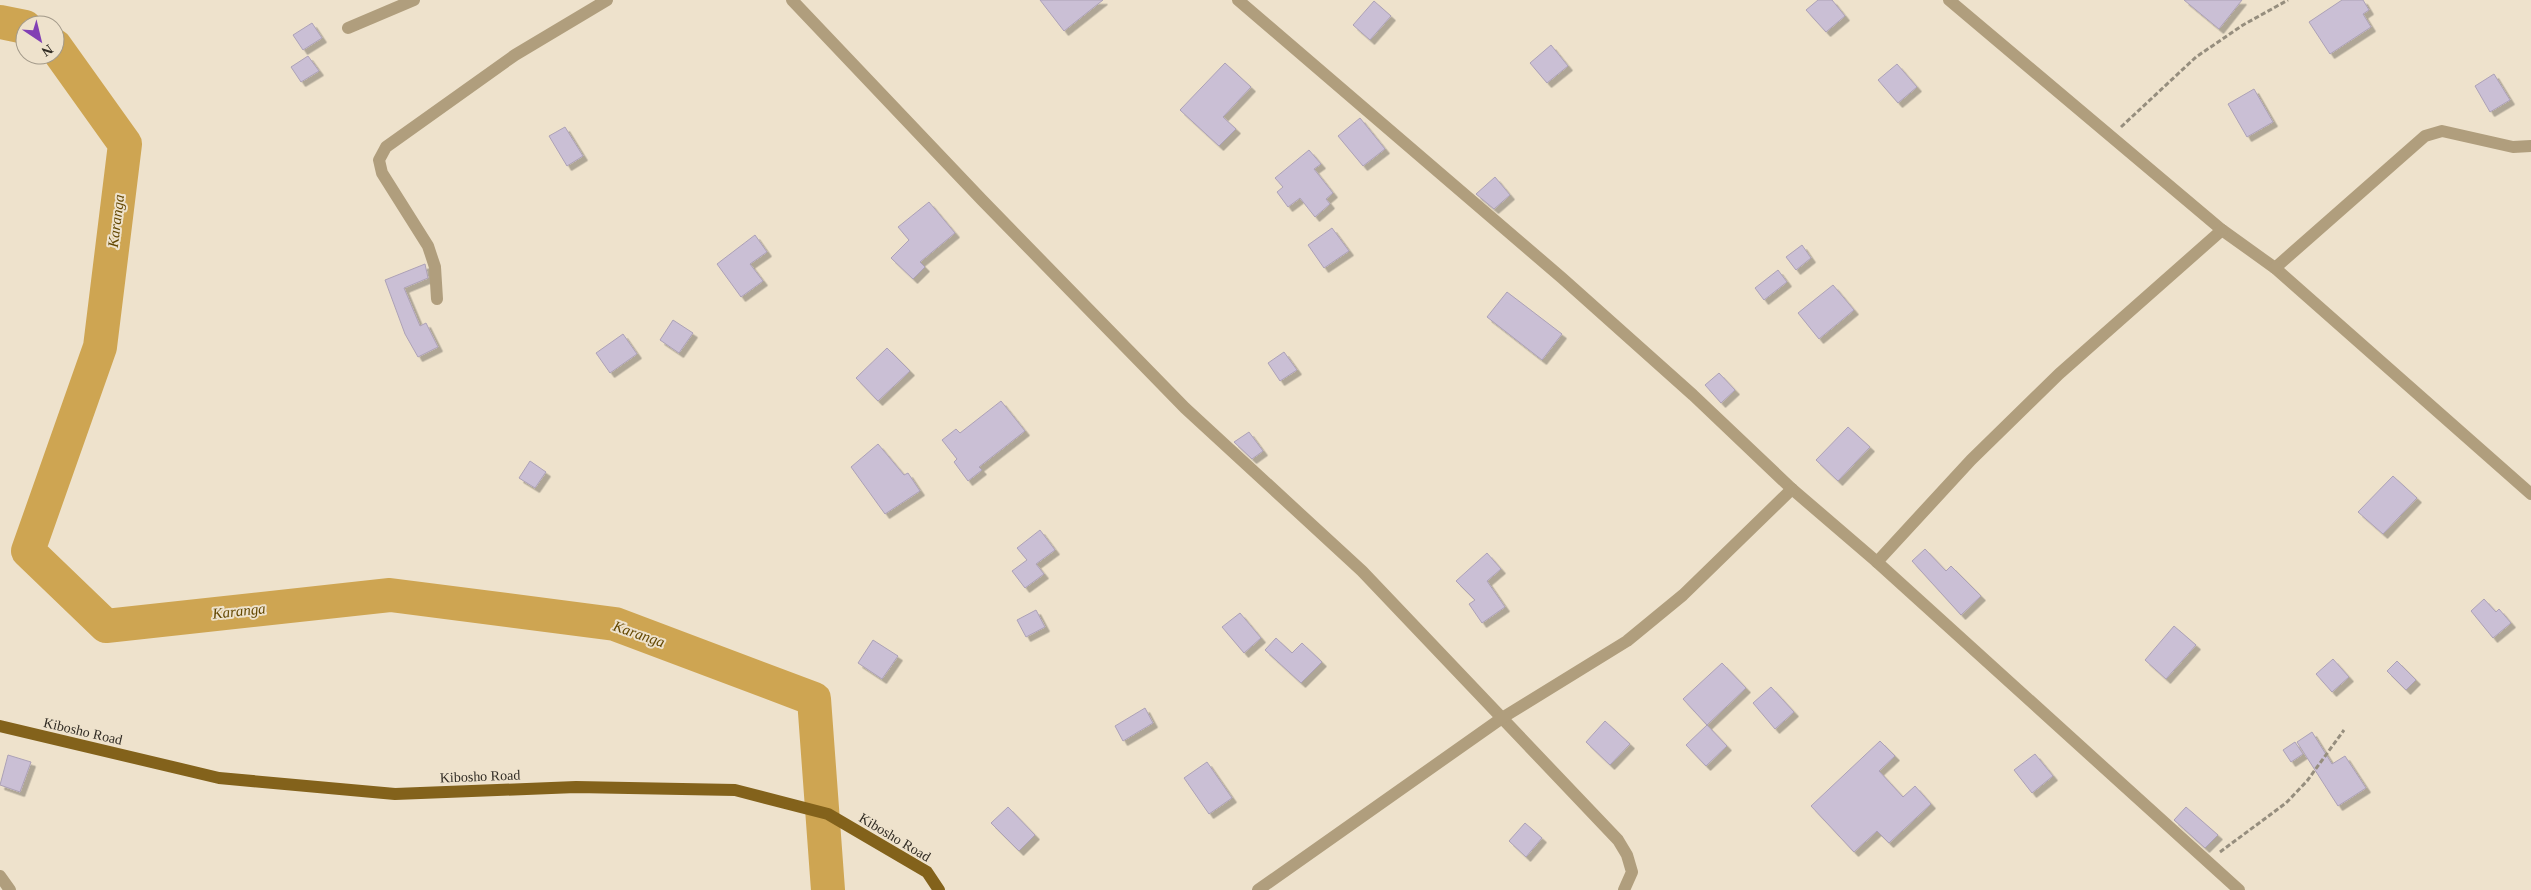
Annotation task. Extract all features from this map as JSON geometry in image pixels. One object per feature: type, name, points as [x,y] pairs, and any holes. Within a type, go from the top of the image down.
[{"type":"main road","name":"Kibosho Road","points":[[0,726],[219,778],[395,794],[576,787],[734,790],[828,814],[927,872],[940,890]]},
{"type":"street","points":[[348,28],[414,0]]},
{"type":"street","points":[[436,299],[435,267],[428,246],[382,173],[379,160],[386,147],[515,55],[607,0]]},
{"type":"street","points":[[792,0],[982,200],[1185,408],[1362,571],[1618,840],[1627,855],[1632,872],[1624,890]]},
{"type":"street","points":[[1238,0],[1562,278],[1693,395],[1792,489],[1877,562],[2239,890]]},
{"type":"street","points":[[1949,0],[2222,230],[2275,268],[2531,494]]},
{"type":"street","points":[[2275,268],[2382,173],[2425,136],[2433,132],[2442,131],[2513,148],[2531,146]]},
{"type":"street","points":[[1877,562],[1971,460],[2059,374],[2222,230]]},
{"type":"street","points":[[1258,890],[1502,718],[1627,641],[1683,595],[1792,489]]},
{"type":"street","points":[[0,876],[10,890]]},
{"type":"path","points":[[2112,136],[2196,57],[2243,25],[2288,0]]},
{"type":"path","points":[[2207,861],[2286,803],[2307,781],[2344,730]]},
{"type":"building","points":[[1040,0],[1103,0],[1064,31]]},
{"type":"building","points":[[1818,0],[1832,0],[1845,16],[1826,32],[1806,10]]},
{"type":"building","points":[[2184,0],[2242,0],[2219,29]]},
{"type":"building","points":[[2342,0],[2363,0],[2369,10],[2363,14],[2371,27],[2330,54],[2309,22]]},
{"type":"building","points":[[1374,1],[1391,16],[1370,40],[1353,25]]},
{"type":"building","points":[[312,23],[322,38],[303,50],[293,35]]},
{"type":"building","points":[[1551,45],[1568,66],[1547,83],[1530,63]]},
{"type":"building","points":[[308,56],[319,71],[301,82],[291,67]]},
{"type":"building","points":[[1225,63],[1251,87],[1223,117],[1236,129],[1219,146],[1180,110]]},
{"type":"building","points":[[1897,64],[1917,87],[1898,103],[1878,80]]},
{"type":"building","points":[[2494,74],[2510,100],[2490,112],[2475,86]]},
{"type":"building","points":[[2254,89],[2273,122],[2247,137],[2228,104]]},
{"type":"building","points":[[1360,118],[1385,149],[1363,166],[1338,136]]},
{"type":"building","points":[[565,127],[583,156],[567,166],[549,136]]},
{"type":"building","points":[[1309,150],[1321,164],[1314,169],[1333,193],[1326,199],[1330,204],[1315,217],[1300,198],[1288,207],[1277,192],[1283,187],[1275,178]]},
{"type":"building","points":[[1495,177],[1510,195],[1494,209],[1476,194]]},
{"type":"building","points":[[929,202],[955,233],[920,262],[925,267],[913,279],[891,258],[909,240],[898,227]]},
{"type":"building","points":[[1332,228],[1349,251],[1324,268],[1308,245]]},
{"type":"building","points":[[755,235],[767,252],[750,264],[763,281],[741,297],[717,264]]},
{"type":"building","points":[[1802,245],[1811,258],[1796,270],[1786,257]]},
{"type":"building","points":[[425,264],[428,278],[404,288],[420,326],[426,323],[438,347],[418,357],[405,334],[385,280]]},
{"type":"building","points":[[1778,270],[1787,282],[1764,300],[1755,288]]},
{"type":"building","points":[[1833,285],[1854,310],[1819,339],[1798,313]]},
{"type":"building","points":[[1507,292],[1562,334],[1542,360],[1487,317]]},
{"type":"building","points":[[673,320],[693,333],[679,353],[660,340]]},
{"type":"building","points":[[623,334],[637,354],[610,373],[596,353]]},
{"type":"building","points":[[887,348],[910,371],[878,401],[856,378]]},
{"type":"building","points":[[1284,352],[1297,370],[1280,381],[1268,363]]},
{"type":"building","points":[[1719,373],[1735,390],[1721,403],[1705,385]]},
{"type":"building","points":[[1001,401],[1025,431],[979,467],[982,470],[968,481],[954,462],[957,459],[942,440],[956,429],[960,433]]},
{"type":"building","points":[[1848,427],[1870,447],[1838,481],[1816,460]]},
{"type":"building","points":[[1249,432],[1263,451],[1252,459],[1234,442]]},
{"type":"building","points":[[878,444],[904,475],[908,473],[920,491],[885,514],[851,467]]},
{"type":"building","points":[[530,461],[546,472],[535,488],[519,478]]},
{"type":"building","points":[[2393,476],[2417,498],[2383,534],[2358,512]]},
{"type":"building","points":[[1040,530],[1055,550],[1036,564],[1044,574],[1025,588],[1012,571],[1027,560],[1017,548]]},
{"type":"building","points":[[1925,549],[1946,571],[1951,566],[1981,596],[1961,615],[1912,561]]},
{"type":"building","points":[[1487,553],[1501,569],[1487,581],[1505,607],[1482,623],[1469,604],[1475,600],[1456,581]]},
{"type":"building","points":[[2484,599],[2496,612],[2499,609],[2511,623],[2493,638],[2471,611]]},
{"type":"building","points":[[1036,610],[1045,627],[1026,637],[1017,620]]},
{"type":"building","points":[[1240,613],[1261,638],[1244,653],[1222,627]]},
{"type":"building","points":[[2174,626],[2196,645],[2166,679],[2145,660]]},
{"type":"building","points":[[1276,638],[1292,653],[1302,643],[1322,662],[1301,683],[1265,650]]},
{"type":"building","points":[[873,640],[898,656],[882,679],[858,663]]},
{"type":"building","points":[[2333,659],[2349,677],[2332,692],[2316,674]]},
{"type":"building","points":[[2397,661],[2416,680],[2406,690],[2387,671]]},
{"type":"building","points":[[1722,663],[1746,688],[1707,725],[1683,699]]},
{"type":"building","points":[[1771,687],[1794,712],[1775,729],[1753,703]]},
{"type":"building","points":[[1145,708],[1153,723],[1123,741],[1115,726]]},
{"type":"building","points":[[1605,721],[1630,744],[1610,765],[1586,742]]},
{"type":"building","points":[[1707,725],[1727,746],[1706,766],[1686,745]]},
{"type":"building","points":[[2312,732],[2332,764],[2345,756],[2366,788],[2338,806],[2297,742]]},
{"type":"building","points":[[1880,741],[1895,756],[1879,771],[1903,797],[1915,786],[1931,804],[1889,843],[1877,831],[1854,852],[1811,806]]},
{"type":"building","points":[[2295,742],[2303,754],[2291,762],[2283,750]]},
{"type":"building","points":[[2035,754],[2053,776],[2032,793],[2014,770]]},
{"type":"building","points":[[8,755],[31,762],[20,792],[0,785]]},
{"type":"building","points":[[1207,762],[1232,798],[1209,814],[1184,778]]},
{"type":"building","points":[[1008,807],[1035,835],[1019,851],[991,823]]},
{"type":"building","points":[[2186,807],[2218,835],[2205,848],[2174,820]]},
{"type":"building","points":[[1525,823],[1542,838],[1526,857],[1509,841]]},
{"type":"waterway","name":"Karanga","points":[[0,22],[15,25]]},
{"type":"waterway","name":"Karanga","points":[[65,60],[125,144],[100,347],[28,551],[106,626],[390,595],[615,624],[814,699],[828,890]]}]
